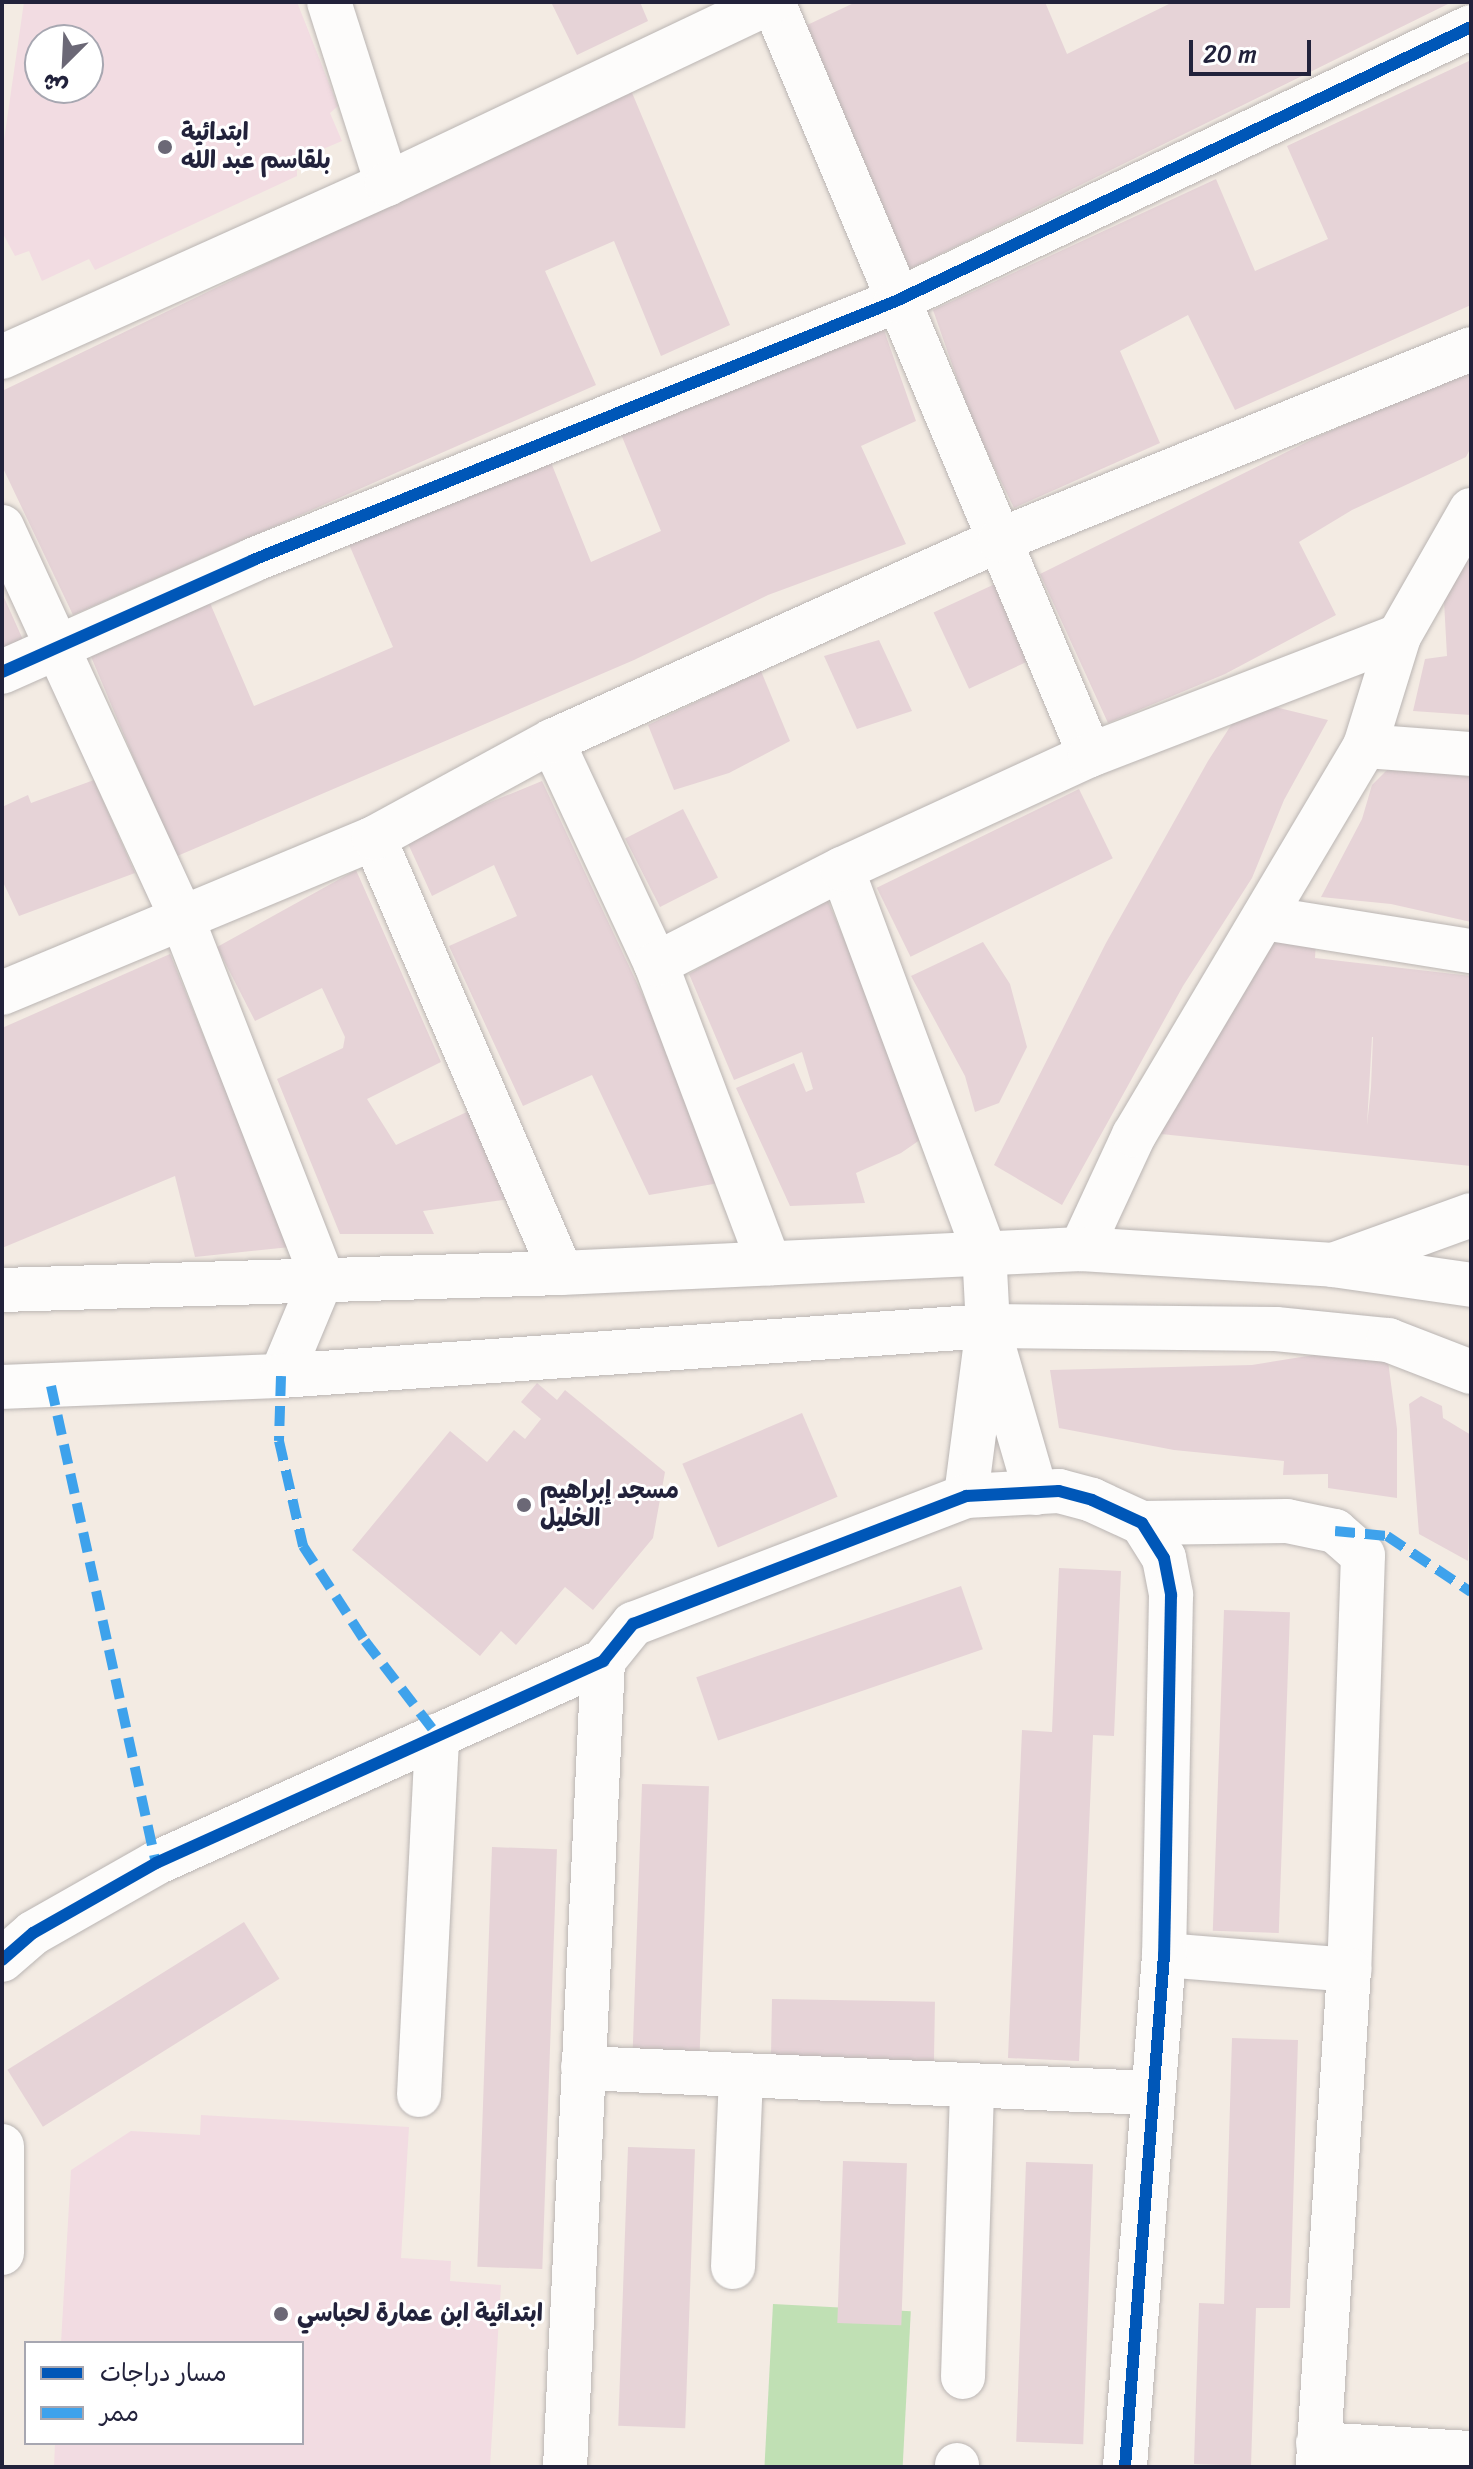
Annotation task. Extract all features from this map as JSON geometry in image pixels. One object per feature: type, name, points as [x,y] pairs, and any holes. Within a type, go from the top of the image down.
[{"type":"street","points":[[329,2],[387,184]]},
{"type":"street","points":[[2,357],[387,184],[772,2],[1090,755]]},
{"type":"street","points":[[2,672],[253,560],[896,301],[1471,27]]},
{"type":"street","points":[[2,993],[374,838],[552,741],[1000,540],[1471,349]]},
{"type":"street","points":[[1081,1249],[1134,1135],[1365,746],[1399,636],[1471,512]]},
{"type":"street","points":[[2,527],[182,918],[322,1278],[281,1376]]},
{"type":"street","points":[[656,964],[842,869],[1090,755],[1399,636]]},
{"type":"street","points":[[552,741],[656,964],[769,1263]]},
{"type":"street","points":[[1365,746],[1471,754]]},
{"type":"street","points":[[374,838],[561,1273]]},
{"type":"street","points":[[842,869],[984,1250],[988,1326],[966,1496]]},
{"type":"street","points":[[1264,918],[1471,951]]},
{"type":"street","points":[[1333,1265],[1471,1215]]},
{"type":"street","points":[[2,1290],[561,1273],[984,1250],[1081,1249],[1333,1265],[1466,1283]]},
{"type":"street","points":[[988,1326],[1036,1493]]},
{"type":"street","points":[[2,1387],[281,1376],[988,1326],[1276,1329],[1388,1340],[1471,1372]]},
{"type":"street","points":[[2,1960],[33,1933],[156,1863],[603,1661],[633,1624],[966,1496],[1059,1491],[1092,1500],[1142,1523],[1295,1522],[1335,1531],[1375,1545],[1318,2455],[1471,2453]]},
{"type":"street","points":[[1125,2467],[1149,2093],[1164,1955],[1171,1595],[1164,1558],[1142,1523]]},
{"type":"street","points":[[565,2467],[603,1661]]},
{"type":"street","points":[[419,2095],[437,1735]]},
{"type":"street","points":[[1164,1955],[1349,1970]]},
{"type":"street","points":[[583,2068],[1149,2093]]},
{"type":"street","points":[[733,2267],[741,2075]]},
{"type":"street","points":[[963,2377],[972,2085]]},
{"type":"street","points":[[2,2146],[2,2253]]},
{"type":"shaded area","name":"ابتدائية بلقاسم عبد الله","points":[[24,2],[297,2],[338,106],[330,113],[342,141],[297,160],[297,176],[95,270],[89,259],[42,281],[29,251],[15,256],[2,232],[2,154]]},
{"type":"shaded area","name":"ابتدائية ابن عمارة لحباسي","points":[[201,2115],[409,2127],[401,2258],[451,2261],[450,2281],[501,2285],[490,2467],[54,2467],[55,2445],[304,2445],[304,2341],[61,2341],[71,2170],[131,2131],[200,2135]]},
{"type":"green space","points":[[773,2304],[911,2311],[903,2467],[764,2467]]},
{"type":"building","points":[[551,2],[640,2],[648,21],[577,55]]},
{"type":"building","points":[[856,2],[1045,2],[1067,54],[1173,2],[1452,2],[904,272],[805,26]]},
{"type":"building","points":[[1471,60],[1471,305],[1235,410],[1188,315],[1120,351],[1160,443],[1014,508],[973,424],[933,310],[1216,179],[1255,271],[1328,239],[1287,146]]},
{"type":"building","points":[[630,88],[730,325],[661,356],[614,241],[545,271],[596,385],[73,615],[2,466],[2,391]]},
{"type":"building","points":[[880,319],[916,421],[861,446],[906,544],[768,595],[634,660],[175,857],[87,647],[204,589],[254,706],[393,647],[345,535],[546,450],[591,562],[661,531],[618,427]]},
{"type":"building","points":[[1471,368],[1471,447],[1466,457],[1352,510],[1299,542],[1336,615],[1225,674],[1108,723],[1040,574],[1315,438]]},
{"type":"building","points":[[1471,552],[1471,715],[1413,711],[1425,659],[1447,656],[1443,583]]},
{"type":"building","points":[[997,583],[1032,659],[969,689],[934,613]]},
{"type":"building","points":[[2,593],[24,642],[2,652]]},
{"type":"building","points":[[879,640],[912,711],[857,729],[824,656]]},
{"type":"building","points":[[761,671],[790,741],[729,773],[674,790],[648,725]]},
{"type":"building","points":[[1271,706],[1328,720],[1284,800],[1252,878],[1183,986],[1062,1205],[994,1165],[1106,943],[1208,761],[1235,719]]},
{"type":"building","points":[[1391,766],[1471,777],[1471,922],[1391,904],[1321,897],[1362,819],[1372,785]]},
{"type":"building","points":[[94,780],[135,873],[19,916],[2,880],[2,807],[28,795],[31,803]]},
{"type":"building","points":[[542,781],[669,1051],[725,1182],[649,1195],[592,1075],[523,1106],[449,946],[517,916],[494,865],[432,896],[405,837]]},
{"type":"building","points":[[1079,789],[1113,858],[911,957],[877,888]]},
{"type":"building","points":[[683,809],[718,878],[660,907],[625,839]]},
{"type":"building","points":[[356,870],[441,1062],[367,1099],[396,1145],[471,1110],[510,1199],[423,1211],[434,1234],[340,1234],[277,1079],[343,1048],[345,1037],[322,988],[255,1021],[217,947]]},
{"type":"building","points":[[825,894],[927,1135],[901,1153],[856,1173],[865,1203],[790,1206],[736,1088],[794,1063],[806,1092],[813,1089],[802,1052],[734,1080],[689,974]]},
{"type":"building","points":[[1265,936],[1316,941],[1315,958],[1471,976],[1471,1166],[1161,1134],[1156,1121]],"holes":[[[1373,1037],[1371,1088],[1367,1125]]]},
{"type":"building","points":[[983,942],[1010,984],[1027,1047],[999,1103],[975,1112],[965,1076],[911,976]]},
{"type":"building","points":[[170,954],[290,1247],[195,1257],[175,1176],[2,1248],[2,1028]]},
{"type":"building","points":[[1320,1354],[1388,1361],[1397,1429],[1397,1498],[1328,1488],[1328,1474],[1283,1475],[1284,1461],[1174,1450],[1059,1428],[1050,1370],[1252,1365]]},
{"type":"building","name":"مسجد إبراهيم الخليل","points":[[537,1383],[557,1400],[565,1390],[665,1472],[653,1538],[593,1610],[565,1587],[516,1645],[501,1631],[480,1656],[352,1550],[450,1431],[487,1462],[514,1430],[525,1439],[541,1419],[521,1402]]},
{"type":"building","points":[[1421,1396],[1442,1406],[1443,1418],[1471,1435],[1468,1561],[1419,1534],[1409,1404]]},
{"type":"building","points":[[802,1413],[838,1497],[718,1548],[682,1464]]},
{"type":"building","points":[[1059,1568],[1121,1571],[1114,1736],[1093,1735],[1079,2061],[1008,2058],[1022,1730],[1052,1732]]},
{"type":"building","points":[[961,1586],[983,1649],[718,1741],[696,1677]]},
{"type":"building","points":[[1224,1610],[1290,1612],[1279,1933],[1213,1931]]},
{"type":"building","points":[[642,1784],[709,1786],[699,2066],[632,2064]]},
{"type":"building","points":[[492,1847],[557,1849],[542,2269],[477,2267]]},
{"type":"building","points":[[244,1922],[280,1979],[43,2127],[7,2070]]},
{"type":"building","points":[[772,1999],[935,2002],[934,2066],[771,2063]]},
{"type":"building","points":[[1232,2038],[1298,2040],[1290,2308],[1256,2308],[1251,2466],[1194,2464],[1199,2303],[1224,2304]]},
{"type":"building","points":[[628,2147],[695,2149],[685,2428],[618,2426]]},
{"type":"building","points":[[843,2161],[907,2163],[901,2325],[837,2323]]},
{"type":"building","points":[[1026,2162],[1093,2164],[1083,2444],[1016,2442]]},
{"type":"marked path","points":[[281,1376],[279,1441],[303,1546],[365,1641],[437,1735]]},
{"type":"marked path","points":[[51,1386],[156,1863]]},
{"type":"marked path","points":[[1335,1531],[1387,1536],[1471,1592]]},
{"type":"cycle path","points":[[2,672],[253,560],[896,301],[1471,27]]},
{"type":"cycle path","points":[[2,1960],[33,1933],[156,1863],[603,1661],[633,1624],[966,1496],[1059,1491],[1092,1500],[1142,1523],[1164,1558],[1171,1595],[1164,1955],[1125,2467]]},
{"type":"place","name":"ابتدائية بلقاسم عبد الله","points":[[165,147]]},
{"type":"place","name":"مسجد إبراهيم الخليل","points":[[524,1505]]},
{"type":"place","name":"ابتدائية ابن عمارة لحباسي","points":[[281,2314]]}]
